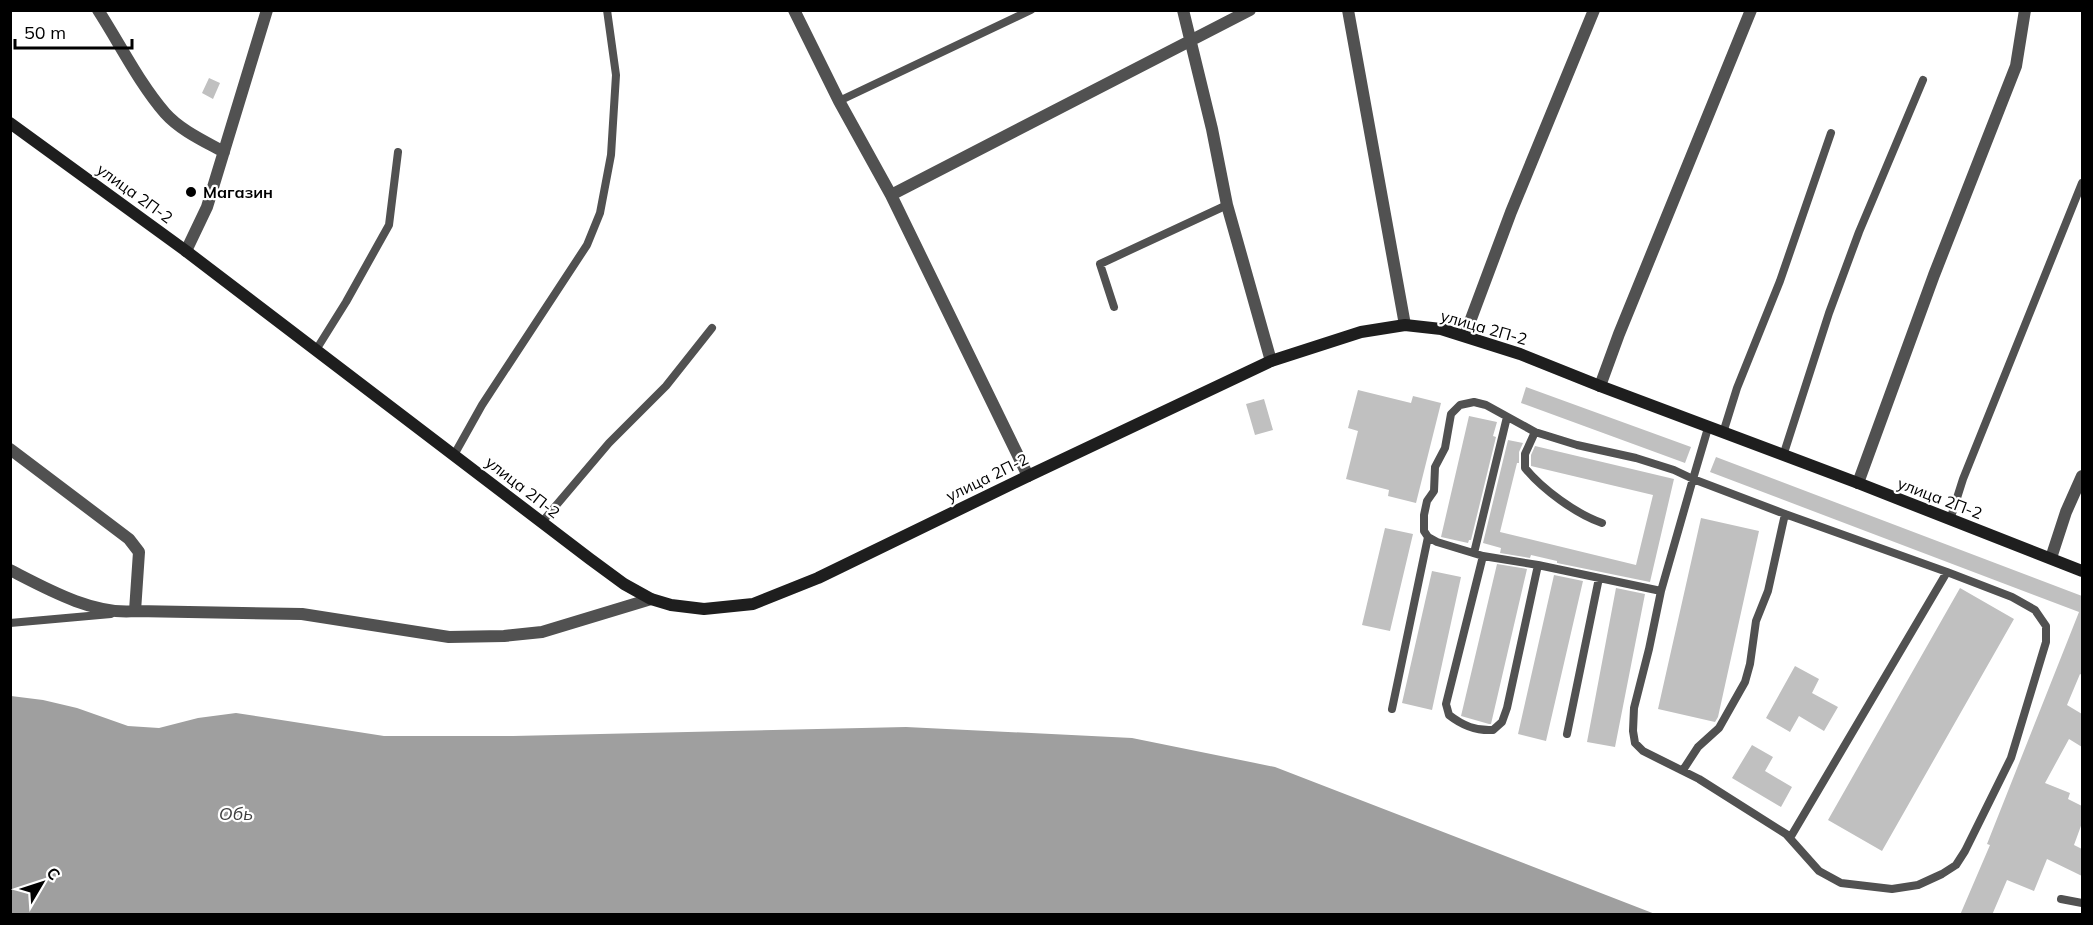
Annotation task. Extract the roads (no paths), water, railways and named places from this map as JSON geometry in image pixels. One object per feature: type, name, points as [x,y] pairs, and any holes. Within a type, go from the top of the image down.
[{"type":"main road","name":"улица 2П-2","points":[[10,123],[186,251],[624,584],[671,605],[704,609],[753,604],[818,578],[1271,361],[1361,332],[1405,325],[1441,329],[1520,354],[1600,387],[1858,483],[2082,571]]},
{"type":"street","points":[[98,10],[166,114],[187,131],[224,152]]},
{"type":"street","points":[[186,251],[207,207],[267,10]]},
{"type":"street","points":[[794,10],[839,100],[891,195],[1028,476]]},
{"type":"street","points":[[1183,10],[1212,129],[1227,206],[1271,361]]},
{"type":"street","points":[[891,195],[1250,10]]},
{"type":"street","points":[[1348,10],[1405,325]]},
{"type":"street","points":[[1465,336],[1511,212],[1594,10]]},
{"type":"street","points":[[1600,387],[1619,334],[1751,10]]},
{"type":"street","points":[[1858,483],[1934,275],[2016,66],[2025,10]]},
{"type":"street","points":[[10,449],[129,539],[139,552],[135,611]]},
{"type":"street","points":[[2051,558],[2066,512],[2082,476]]},
{"type":"street","points":[[10,570],[64,597],[120,613],[135,611],[302,614],[449,637],[504,636],[542,632],[651,598]]},
{"type":"lane","points":[[454,455],[482,405],[587,245],[600,213],[611,154],[616,75],[607,10]]},
{"type":"lane","points":[[839,100],[1031,10]]},
{"type":"lane","points":[[1783,456],[1858,232],[1923,80]]},
{"type":"lane","points":[[1723,433],[1737,388],[1780,280],[1831,133]]},
{"type":"lane","points":[[316,350],[346,302],[388,225],[398,152]]},
{"type":"lane","points":[[1950,520],[1963,480],[2082,183]]},
{"type":"lane","points":[[1114,307],[1100,264],[1227,206]]},
{"type":"lane","points":[[542,522],[609,443],[666,386],[712,327]]},
{"type":"lane","points":[[1661,591],[1484,556],[1437,542],[1428,537],[1424,531],[1424,515],[1427,501],[1434,491],[1435,467],[1445,448],[1452,414],[1460,405],[1474,402],[1486,405],[1535,432],[1577,445],[1636,458],[1693,479],[1785,514],[1947,572],[2012,597],[2035,610],[2046,627],[2046,642],[2011,758],[1956,866],[1918,885],[1892,889],[1841,883],[1819,872],[1790,838],[1751,811],[1683,770],[1643,751],[1635,743],[1634,708],[1661,591],[1693,479],[1708,428]]},
{"type":"lane","points":[[1474,553],[1507,417]]},
{"type":"lane","points":[[1535,432],[1525,454],[1525,468],[1533,478],[1553,494],[1589,519],[1602,523]]},
{"type":"lane","points":[[1683,770],[1698,747],[1719,728],[1744,682],[1750,664],[1756,621],[1768,591],[1785,514]]},
{"type":"lane","points":[[1392,709],[1428,537]]},
{"type":"lane","points":[[1484,556],[1446,704],[1449,715],[1458,722],[1481,730],[1494,730],[1502,722],[1507,708],[1538,565]]},
{"type":"lane","points":[[1790,838],[1947,572]]},
{"type":"lane","points":[[1567,734],[1599,578]]},
{"type":"lane","points":[[10,623],[120,613]]},
{"type":"lane","points":[[2061,899],[2082,903]]},
{"type":"water","name":"Обь","points":[[11,696],[77,708],[128,726],[159,728],[198,718],[236,713],[384,736],[513,736],[906,727],[1132,738],[1275,767],[1655,914],[11,914]]},
{"type":"place","name":"Магазин","points":[[191,192]]}]
